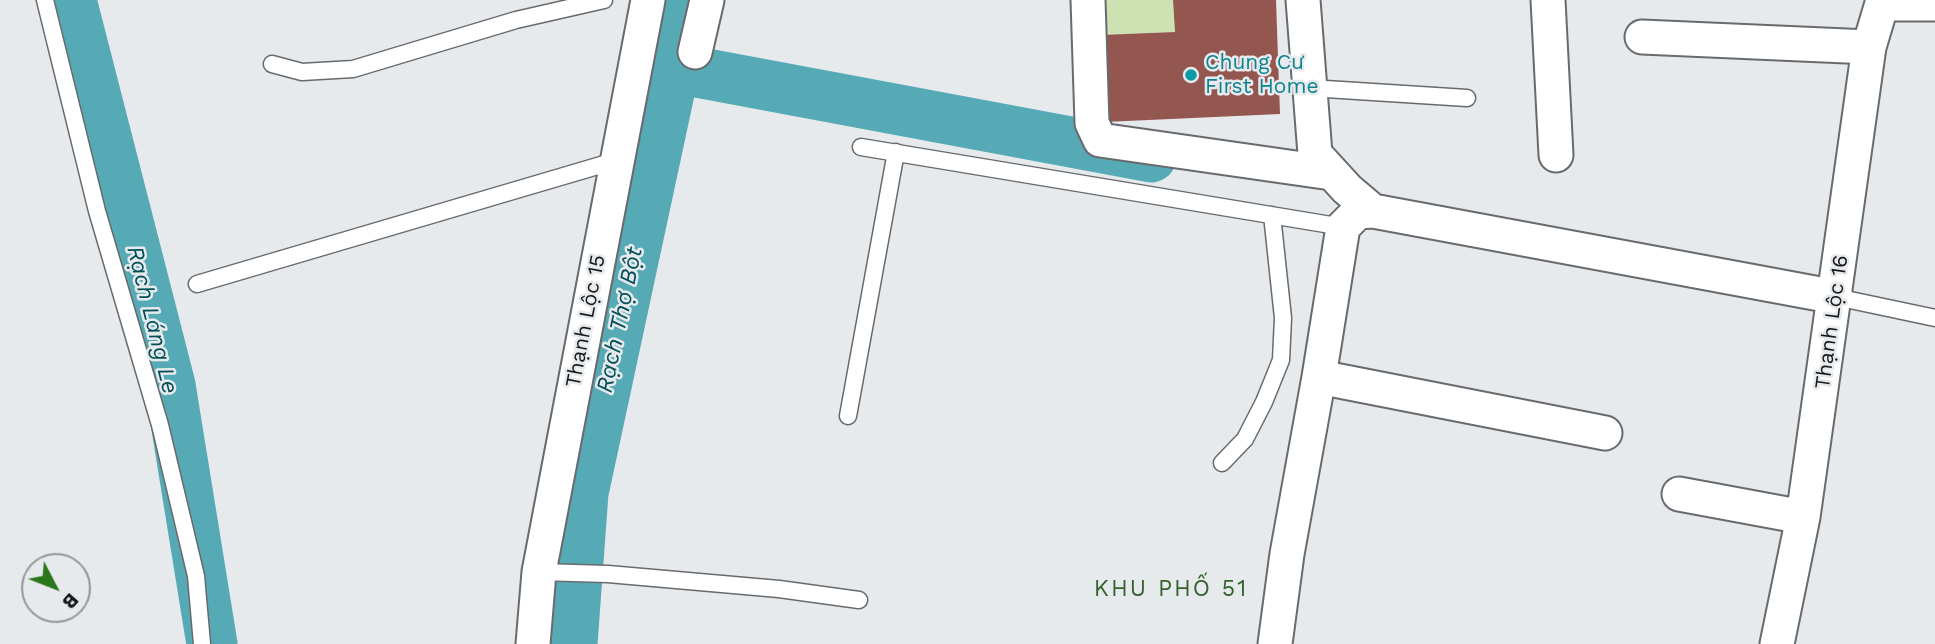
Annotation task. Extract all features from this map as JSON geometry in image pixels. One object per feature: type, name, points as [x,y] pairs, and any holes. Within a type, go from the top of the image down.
[{"type":"street","name":"Thạnh Lộc 15","points":[[533,644],[549,572],[618,160],[648,0]]},
{"type":"street","points":[[695,52],[706,0]]},
{"type":"street","points":[[1088,0],[1092,123],[1100,140],[1331,173]]},
{"type":"street","points":[[1303,0],[1315,154],[1331,173],[1373,211]]},
{"type":"street","points":[[1548,0],[1556,155]]},
{"type":"street","points":[[1883,2],[1935,4]]},
{"type":"street","name":"Thạnh Lộc 16","points":[[1777,644],[1803,517],[1869,47],[1883,2]]},
{"type":"street","points":[[1642,37],[1869,47]]},
{"type":"street","points":[[1275,644],[1287,554],[1320,377],[1343,227],[1358,212],[1373,211],[1836,297]]},
{"type":"street","points":[[1320,377],[1605,433]]},
{"type":"street","points":[[1679,494],[1803,517]]},
{"type":"lane","points":[[45,0],[97,211],[163,438],[196,576],[202,644]]},
{"type":"lane","points":[[272,64],[302,72],[353,69],[516,20],[604,0]]},
{"type":"lane","points":[[1310,88],[1467,98]]},
{"type":"lane","points":[[861,147],[1343,227]]},
{"type":"lane","points":[[848,415],[896,152]]},
{"type":"lane","points":[[197,284],[618,160]]},
{"type":"lane","points":[[1222,463],[1245,439],[1281,360],[1283,318],[1272,215]]},
{"type":"lane","points":[[1836,297],[1935,317]]},
{"type":"lane","points":[[549,572],[608,574],[779,589],[859,600]]},
{"type":"green space","points":[[1100,0],[1173,0],[1175,32],[1101,35]]},
{"type":"building","name":"Chung Cư First Home","points":[[1173,0],[1276,0],[1280,114],[1105,122],[1101,35],[1175,32]]},
{"type":"waterway","name":"Rạch Láng Le","points":[[71,0],[170,385],[212,644]]},
{"type":"waterway","name":"Rạch Thợ Bột","points":[[572,644],[583,493],[689,0]]},
{"type":"waterway","points":[[675,68],[1151,157]]},
{"type":"place","name":"Chung Cư First Home","points":[[1191,75]]},
{"type":"district","name":"KHU PHỐ 51","points":[[1171,589]]}]
